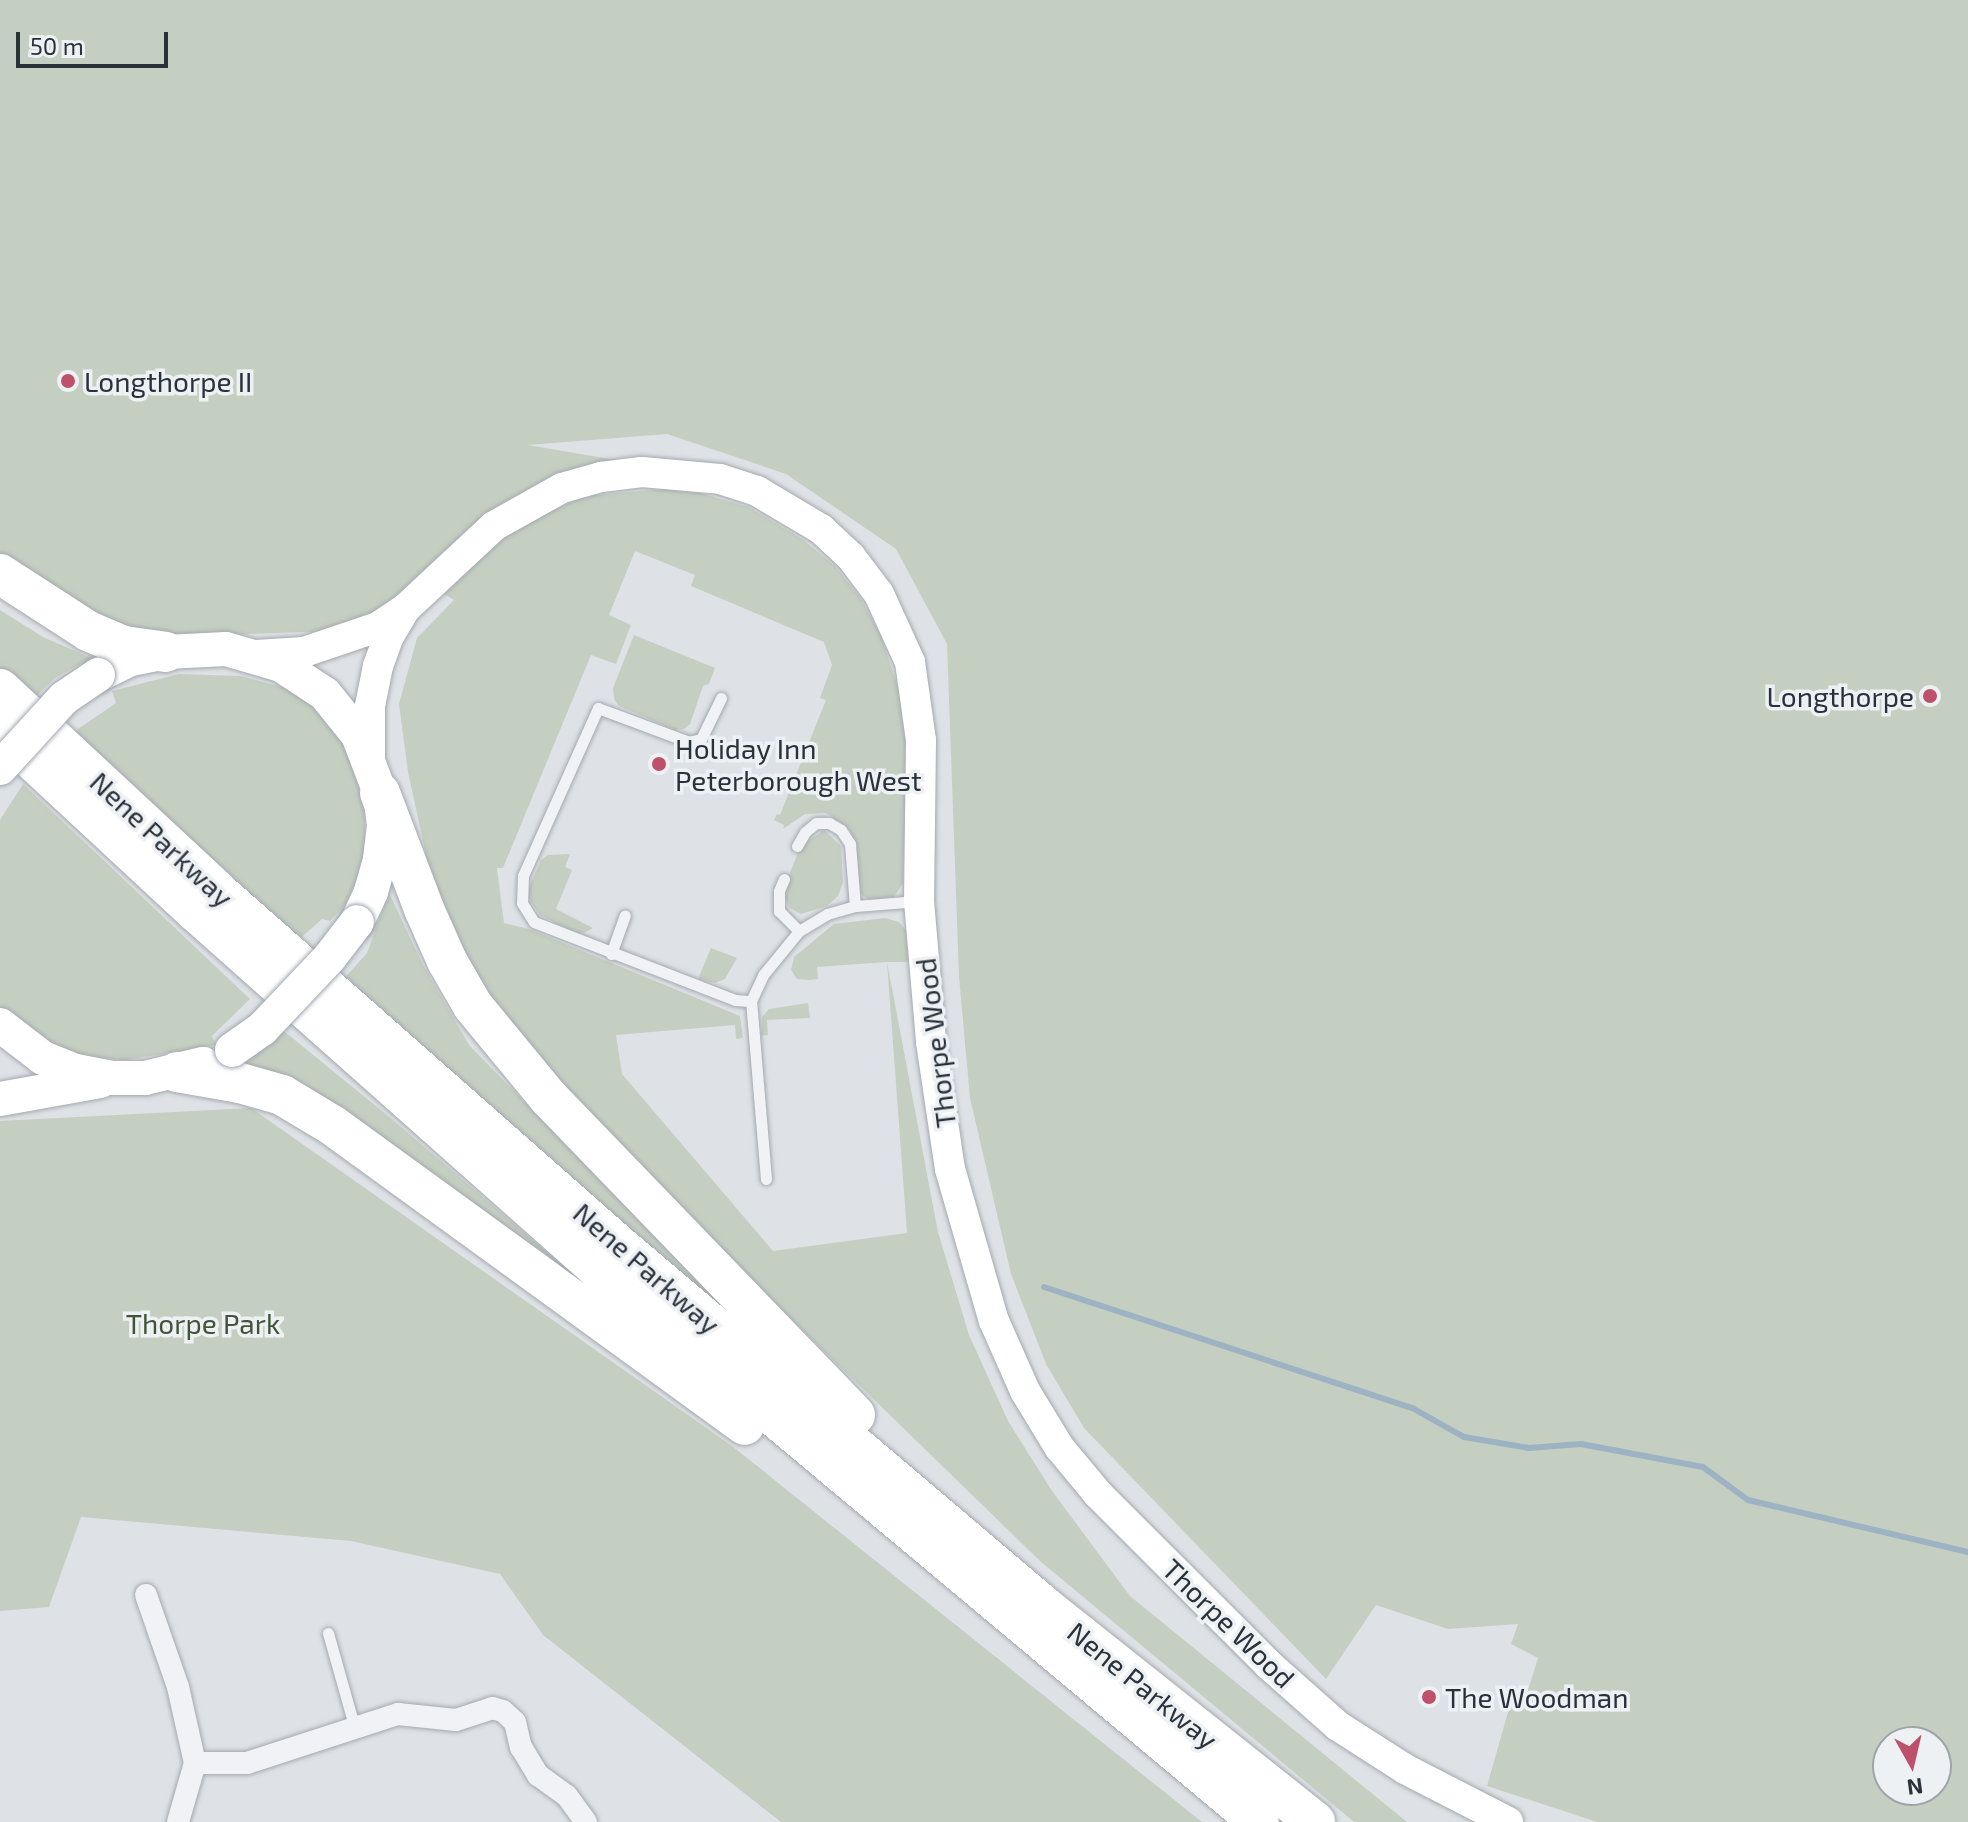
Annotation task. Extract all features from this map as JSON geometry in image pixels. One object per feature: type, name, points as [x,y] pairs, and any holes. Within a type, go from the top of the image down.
[{"type":"highway","points":[[0,574],[88,631],[124,646],[166,652]]},
{"type":"highway","name":"Nene Parkway","points":[[0,689],[217,891],[622,1248],[1259,1822]]},
{"type":"highway","name":"Nene Parkway","points":[[0,730],[195,911],[599,1270],[1031,1614],[1315,1822]]},
{"type":"highway","points":[[375,776],[429,922],[473,1006],[548,1097],[775,1334],[1031,1614]]},
{"type":"highway","points":[[177,1072],[240,1083],[282,1095],[332,1125],[1031,1614]]},
{"type":"main road","points":[[0,768],[64,698],[98,675],[131,659],[196,648],[256,655],[304,678],[343,713],[375,776],[384,826],[380,860],[371,892],[357,922],[330,957],[262,1029],[232,1050],[177,1072],[112,1078],[0,1099]]},
{"type":"main road","points":[[0,1025],[43,1058],[76,1071],[112,1078]]},
{"type":"street","name":"Thorpe Wood","points":[[256,655],[304,652],[342,642],[378,627],[406,608],[494,526],[562,488],[601,477],[667,472],[720,479],[792,509],[821,529],[851,557],[879,594],[898,628],[910,662],[921,740],[919,901],[931,1042],[950,1169],[994,1321],[1025,1391],[1059,1447],[1098,1494],[1269,1665],[1338,1726],[1405,1769],[1508,1822]]},
{"type":"street","name":"Thorpe Wood","points":[[375,776],[370,706],[378,666],[389,636],[406,608]]},
{"type":"street","points":[[146,1595],[178,1687],[195,1763],[178,1822]]},
{"type":"street","points":[[195,1763],[247,1763],[398,1714],[456,1720],[492,1708],[503,1711],[515,1722],[521,1747],[538,1775],[567,1796],[586,1822]]},
{"type":"lane","points":[[721,698],[701,739],[689,742],[598,708],[523,876],[522,903],[534,922],[735,1000],[751,1001]]},
{"type":"lane","points":[[797,846],[805,832],[816,823],[829,823],[841,830],[850,844],[855,906]]},
{"type":"lane","points":[[784,879],[779,891],[779,911],[799,931]]},
{"type":"lane","points":[[766,1179],[751,1001],[763,975],[799,931],[827,914],[855,906],[919,901]]},
{"type":"lane","points":[[611,954],[625,915]]},
{"type":"lane","points":[[328,1633],[355,1730]]},
{"type":"green space","points":[[0,0],[1968,0],[1968,1822],[1597,1822],[1487,1786],[1510,1705],[1523,1706],[1538,1658],[1511,1644],[1518,1624],[1448,1629],[1376,1605],[1326,1679],[1084,1428],[1046,1364],[1011,1274],[970,1098],[959,977],[947,644],[896,549],[786,474],[667,434],[528,445],[627,462],[547,479],[477,532],[376,620],[333,631],[163,637],[92,622],[0,558]]},
{"type":"green space","points":[[665,489],[700,493],[748,507],[802,539],[835,566],[861,599],[881,636],[901,697],[907,742],[903,883],[894,897],[870,900],[862,895],[857,886],[857,855],[850,830],[826,813],[805,814],[783,829],[784,825],[774,820],[777,814],[780,815],[826,700],[820,698],[832,665],[824,642],[691,586],[695,575],[635,551],[609,615],[631,625],[616,664],[591,655],[503,868],[497,868],[504,923],[529,929],[740,1016],[743,1038],[736,1039],[735,1025],[616,1035],[622,1074],[773,1251],[907,1233],[887,962],[938,1232],[969,1335],[1008,1421],[1052,1491],[1130,1596],[1407,1822],[1354,1822],[1040,1561],[719,1249],[498,1020],[434,891],[408,772],[399,704],[417,638],[454,600],[442,593],[508,531],[584,496]]},
{"type":"green space","points":[[0,610],[43,637],[91,658],[55,678],[31,701],[0,672]]},
{"type":"green space","points":[[634,635],[715,668],[709,684],[703,686],[690,724],[684,729],[675,730],[619,706],[614,699],[613,688]]},
{"type":"green space","points":[[179,674],[241,676],[303,693],[333,724],[353,764],[364,805],[366,860],[351,898],[330,921],[322,919],[296,942],[68,736],[116,703],[112,691]]},
{"type":"green space","points":[[23,784],[250,999],[212,1036],[216,1045],[126,1060],[71,1056],[0,1013],[0,820]]},
{"type":"green space","points":[[824,830],[841,846],[843,882],[838,896],[827,906],[801,914],[790,908],[784,896],[786,882],[801,846]]},
{"type":"green space","points":[[570,854],[565,867],[572,870],[556,909],[593,928],[578,934],[540,915],[530,901],[528,890],[541,860],[548,855]]},
{"type":"green space","points":[[389,893],[424,967],[469,1045],[794,1379],[341,982],[367,953]]},
{"type":"green space","points":[[885,918],[899,922],[908,933],[910,962],[817,967],[818,979],[810,980],[797,979],[791,970],[794,957],[834,924]]},
{"type":"green space","points":[[711,948],[737,958],[725,979],[715,983],[698,979]]},
{"type":"green space","points":[[808,1003],[810,1018],[767,1020],[768,1035],[761,1036],[762,1017],[769,1009]]},
{"type":"green space","points":[[279,1027],[393,1120],[655,1345],[226,1075],[258,1053]]},
{"type":"green space","name":"Thorpe Park","points":[[251,1108],[732,1446],[1202,1822],[781,1822],[543,1635],[500,1574],[351,1541],[81,1517],[49,1607],[0,1611],[0,1121]]},
{"type":"waterway","points":[[1044,1287],[1414,1409],[1464,1437],[1529,1448],[1581,1444],[1703,1467],[1748,1500],[1968,1552]]},
{"type":"place","name":"Longthorpe II","points":[[68,381]]},
{"type":"place","name":"Longthorpe","points":[[1930,696]]},
{"type":"place","name":"Holiday Inn Peterborough West","points":[[659,764]]},
{"type":"place","name":"The Woodman","points":[[1429,1697]]}]
